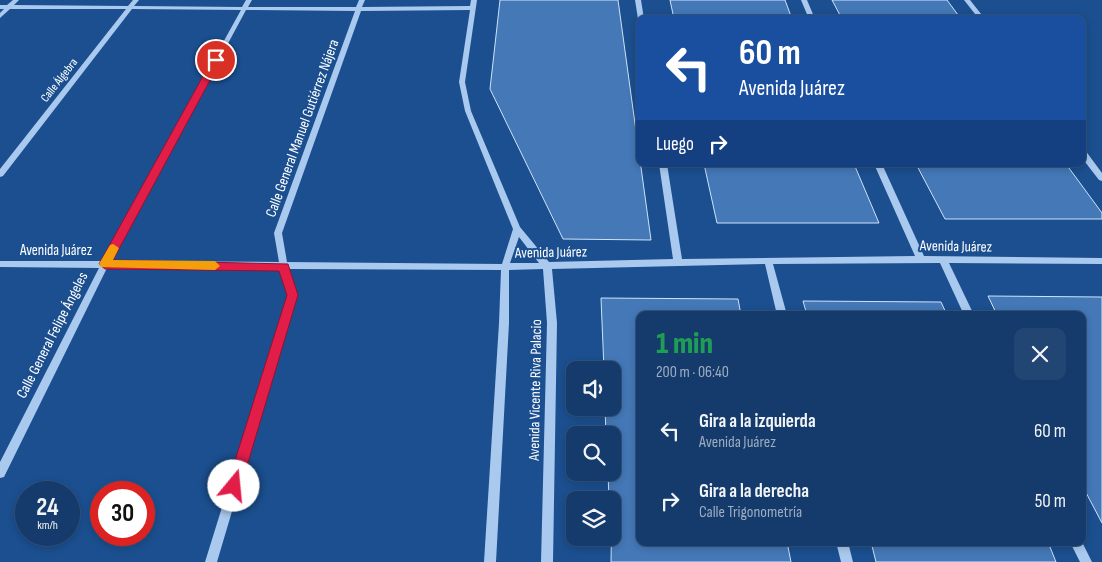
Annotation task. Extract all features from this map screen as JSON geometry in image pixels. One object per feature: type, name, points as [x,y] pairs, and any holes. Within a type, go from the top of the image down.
[{"type":"street","points":[[0,16],[16,0]]},
{"type":"street","name":"Calle Álgebra","points":[[0,174],[136,0]]},
{"type":"street","name":"Calle General Felipe Ángeles","points":[[0,472],[105,264],[249,0]]},
{"type":"street","name":"Calle General Manuel Gutiérrez Nájera","points":[[211,562],[292,295],[284,267],[278,234],[362,0]]},
{"type":"street","points":[[638,0],[640,15]]},
{"type":"street","points":[[804,0],[810,15]]},
{"type":"street","points":[[967,0],[979,15]]},
{"type":"street","points":[[0,7],[131,6],[244,9],[359,9],[473,4],[462,82],[468,111],[517,229],[547,266]]},
{"type":"street","points":[[1086,157],[1102,178]]},
{"type":"street","points":[[663,167],[678,262]]},
{"type":"street","points":[[879,167],[921,259]]},
{"type":"street","points":[[490,562],[504,323],[505,267],[517,229]]},
{"type":"street","name":"Avenida Juárez","points":[[0,264],[505,267],[678,262],[921,259],[1102,261]]},
{"type":"street","points":[[943,260],[967,311]]},
{"type":"street","points":[[768,261],[781,311]]},
{"type":"street","name":"Avenida Vicente Riva Palacio","points":[[547,266],[552,323],[547,562]]},
{"type":"street","points":[[843,546],[847,562]]},
{"type":"street","points":[[1078,546],[1086,562]]},
{"type":"building","points":[[500,0],[618,0],[636,131],[636,167],[641,167],[651,240],[563,239],[490,89]]},
{"type":"building","points":[[670,0],[785,0],[791,15],[673,15]]},
{"type":"building","points":[[832,0],[947,0],[958,15],[840,15]]},
{"type":"building","points":[[705,167],[855,167],[879,223],[717,223]]},
{"type":"building","points":[[918,167],[1068,167],[1102,213],[1102,219],[945,219]]},
{"type":"building","points":[[988,296],[1102,297],[1102,523],[1086,493],[1086,311],[995,311]]},
{"type":"building","points":[[601,298],[738,299],[740,311],[636,311],[636,546],[788,546],[791,562],[611,562],[611,546],[621,546],[621,491],[609,491],[608,481],[621,481],[621,426],[606,426],[605,416],[621,416],[621,361],[604,361]]},
{"type":"building","points":[[803,301],[941,302],[945,311],[806,311]]},
{"type":"building","points":[[872,546],[1050,546],[1056,562],[876,562]]},
{"type":"slow traffic","points":[[113,248],[105,264],[215,266]]},
{"type":"route","points":[[216,60],[105,264],[284,267],[292,295],[234,486]]}]
